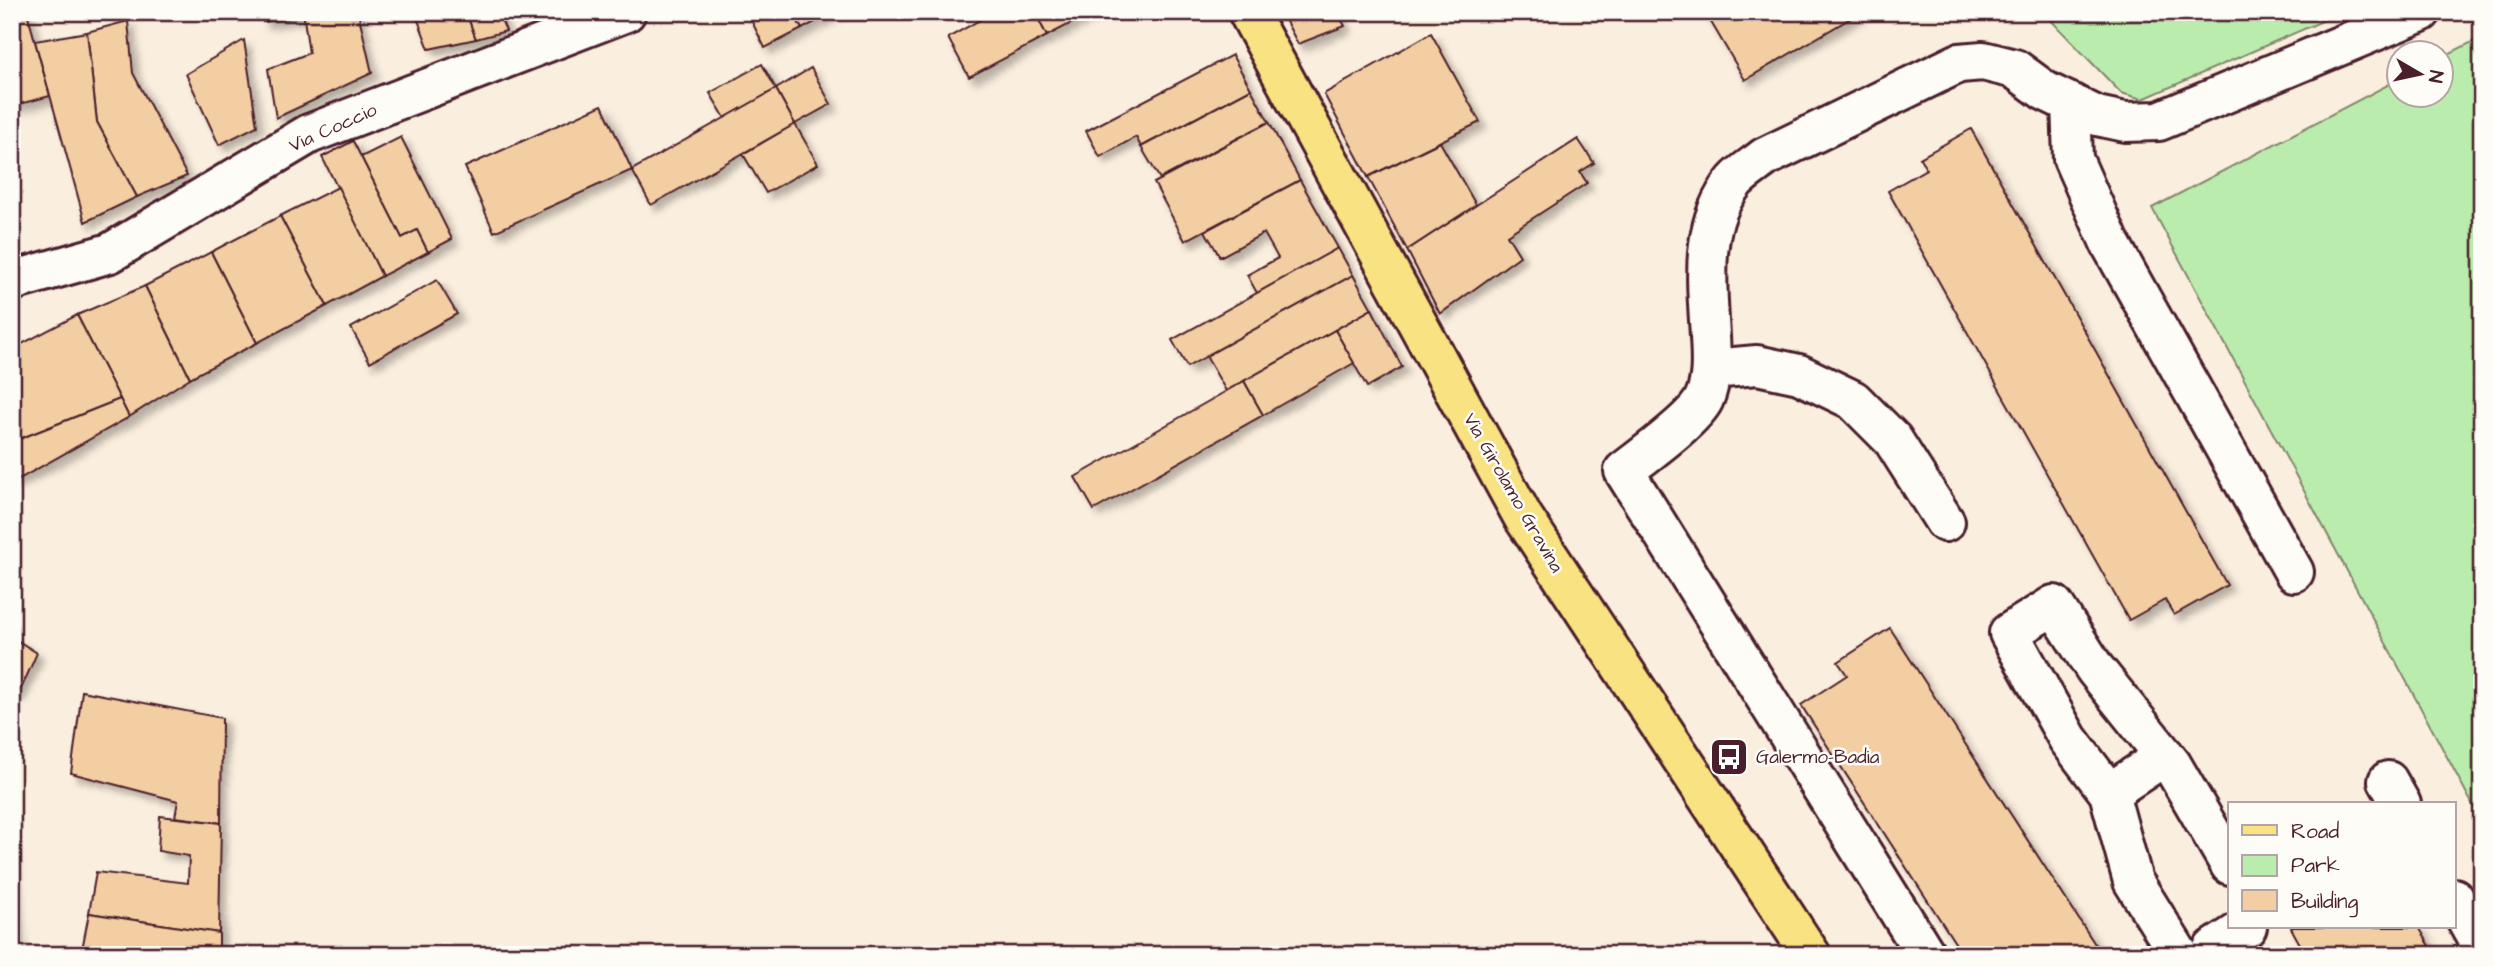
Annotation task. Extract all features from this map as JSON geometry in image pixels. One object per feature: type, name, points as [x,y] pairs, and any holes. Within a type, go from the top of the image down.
[{"type":"main road","name":"Via Girolamo Gravina","points":[[1248,12],[1523,517],[1811,955]]},
{"type":"street","name":"Via Coccio","points":[[12,281],[110,253],[309,134],[625,12]]},
{"type":"street","points":[[1926,955],[1624,471],[1677,429],[1703,401],[1712,369],[1707,291],[1708,241],[1718,205],[1736,179],[1765,158],[1959,63],[1983,61],[2015,69],[2045,91],[2097,116],[2125,122],[2159,121],[2421,12]]},
{"type":"street","points":[[2071,103],[2073,159],[2110,243],[2294,572]]},
{"type":"street","points":[[1712,369],[1757,365],[1799,374],[1853,400],[1893,440],[1945,522]]},
{"type":"street","points":[[2179,955],[2133,881],[2109,793],[2068,739],[2008,633],[2054,605],[2095,669],[2165,756],[2228,861]]},
{"type":"street","points":[[2109,793],[2165,756]]},
{"type":"street","points":[[2456,902],[2482,948]]},
{"type":"street","points":[[2210,955],[2213,949],[2245,928]]},
{"type":"green space","points":[[2043,12],[2343,12],[2143,99],[2121,93]]},
{"type":"green space","points":[[2482,37],[2482,822],[2152,208],[2386,86],[2386,108],[2456,108],[2456,50]]},
{"type":"building","points":[[12,12],[27,12],[50,96],[12,106]]},
{"type":"building","points":[[262,12],[303,12],[304,16],[263,22]]},
{"type":"building","points":[[303,12],[358,12],[372,73],[276,118],[268,69],[309,53]]},
{"type":"building","points":[[415,12],[466,12],[476,39],[429,49]]},
{"type":"building","points":[[466,12],[498,12],[506,31],[476,39]]},
{"type":"building","points":[[747,12],[793,12],[802,29],[765,48]]},
{"type":"building","points":[[793,12],[834,12],[802,29]]},
{"type":"building","points":[[994,12],[1035,12],[1047,36],[969,77],[948,38]]},
{"type":"building","points":[[1035,12],[1093,12],[1047,36]]},
{"type":"building","points":[[1281,12],[1337,12],[1345,26],[1298,44]]},
{"type":"building","points":[[1705,12],[1861,12],[1745,80]]},
{"type":"building","points":[[128,21],[133,73],[187,176],[137,197],[97,122],[87,32]]},
{"type":"building","points":[[87,32],[97,122],[137,197],[85,222],[35,41]]},
{"type":"building","points":[[1431,33],[1480,122],[1368,177],[1324,94]]},
{"type":"building","points":[[244,40],[257,126],[219,145],[186,74]]},
{"type":"building","points":[[1232,55],[1251,89],[1141,147],[1136,137],[1100,157],[1086,131]]},
{"type":"building","points":[[762,64],[776,89],[725,118],[710,93]]},
{"type":"building","points":[[811,68],[831,104],[795,124],[776,89]]},
{"type":"building","points":[[776,89],[795,124],[651,205],[632,170]]},
{"type":"building","points":[[1251,89],[1269,122],[1160,179],[1141,147]]},
{"type":"building","points":[[602,105],[632,170],[494,232],[465,167]]},
{"type":"building","points":[[1269,122],[1300,180],[1185,241],[1154,183]]},
{"type":"building","points":[[795,124],[818,164],[766,193],[743,154]]},
{"type":"building","points":[[1971,129],[2227,585],[2174,615],[2165,600],[2129,620],[1888,191],[1926,169],[1920,158]]},
{"type":"building","points":[[401,137],[452,239],[428,252],[417,230],[402,238],[361,157]]},
{"type":"building","points":[[1578,139],[1594,163],[1580,172],[1587,183],[1507,235],[1520,256],[1440,314],[1407,250]]},
{"type":"building","points":[[353,141],[402,238],[417,230],[428,252],[382,276],[322,157]]},
{"type":"building","points":[[1440,142],[1476,205],[1407,250],[1368,177]]},
{"type":"building","points":[[1300,180],[1338,248],[1257,293],[1247,275],[1278,258],[1264,233],[1220,257],[1205,231]]},
{"type":"building","points":[[338,187],[382,276],[327,306],[280,216]]},
{"type":"building","points":[[280,216],[327,306],[257,343],[211,252]]},
{"type":"building","points":[[1338,248],[1353,275],[1187,367],[1172,340]]},
{"type":"building","points":[[211,252],[257,343],[190,378],[145,286]]},
{"type":"building","points":[[1353,275],[1372,309],[1226,391],[1206,356]]},
{"type":"building","points":[[437,280],[457,314],[370,362],[351,328]]},
{"type":"building","points":[[145,286],[190,378],[129,417],[77,315]]},
{"type":"building","points":[[1372,309],[1402,367],[1367,387],[1335,330]]},
{"type":"building","points":[[77,315],[120,399],[12,442],[12,349]]},
{"type":"building","points":[[1335,330],[1354,363],[1263,415],[1244,381]]},
{"type":"building","points":[[1244,381],[1263,415],[1094,510],[1075,477]]},
{"type":"building","points":[[120,399],[129,417],[12,483],[12,442]]},
{"type":"building","points":[[1890,628],[2102,955],[1963,955],[1801,705],[1847,675],[1838,662]]},
{"type":"building","points":[[12,637],[37,653],[18,696],[12,693]]},
{"type":"building","points":[[82,691],[222,718],[221,823],[175,817],[178,801],[71,773]]},
{"type":"building","points":[[160,816],[221,823],[219,933],[89,913],[96,872],[188,883],[189,856],[158,851]]},
{"type":"building","points":[[12,846],[18,943],[14,955],[12,955]]},
{"type":"building","points":[[89,913],[219,933],[219,955],[81,955]]},
{"type":"building","points":[[2291,928],[2420,928],[2435,955],[2306,955]]},
{"type":"place","name":"Galermo-Badia","points":[[1729,757]]}]
